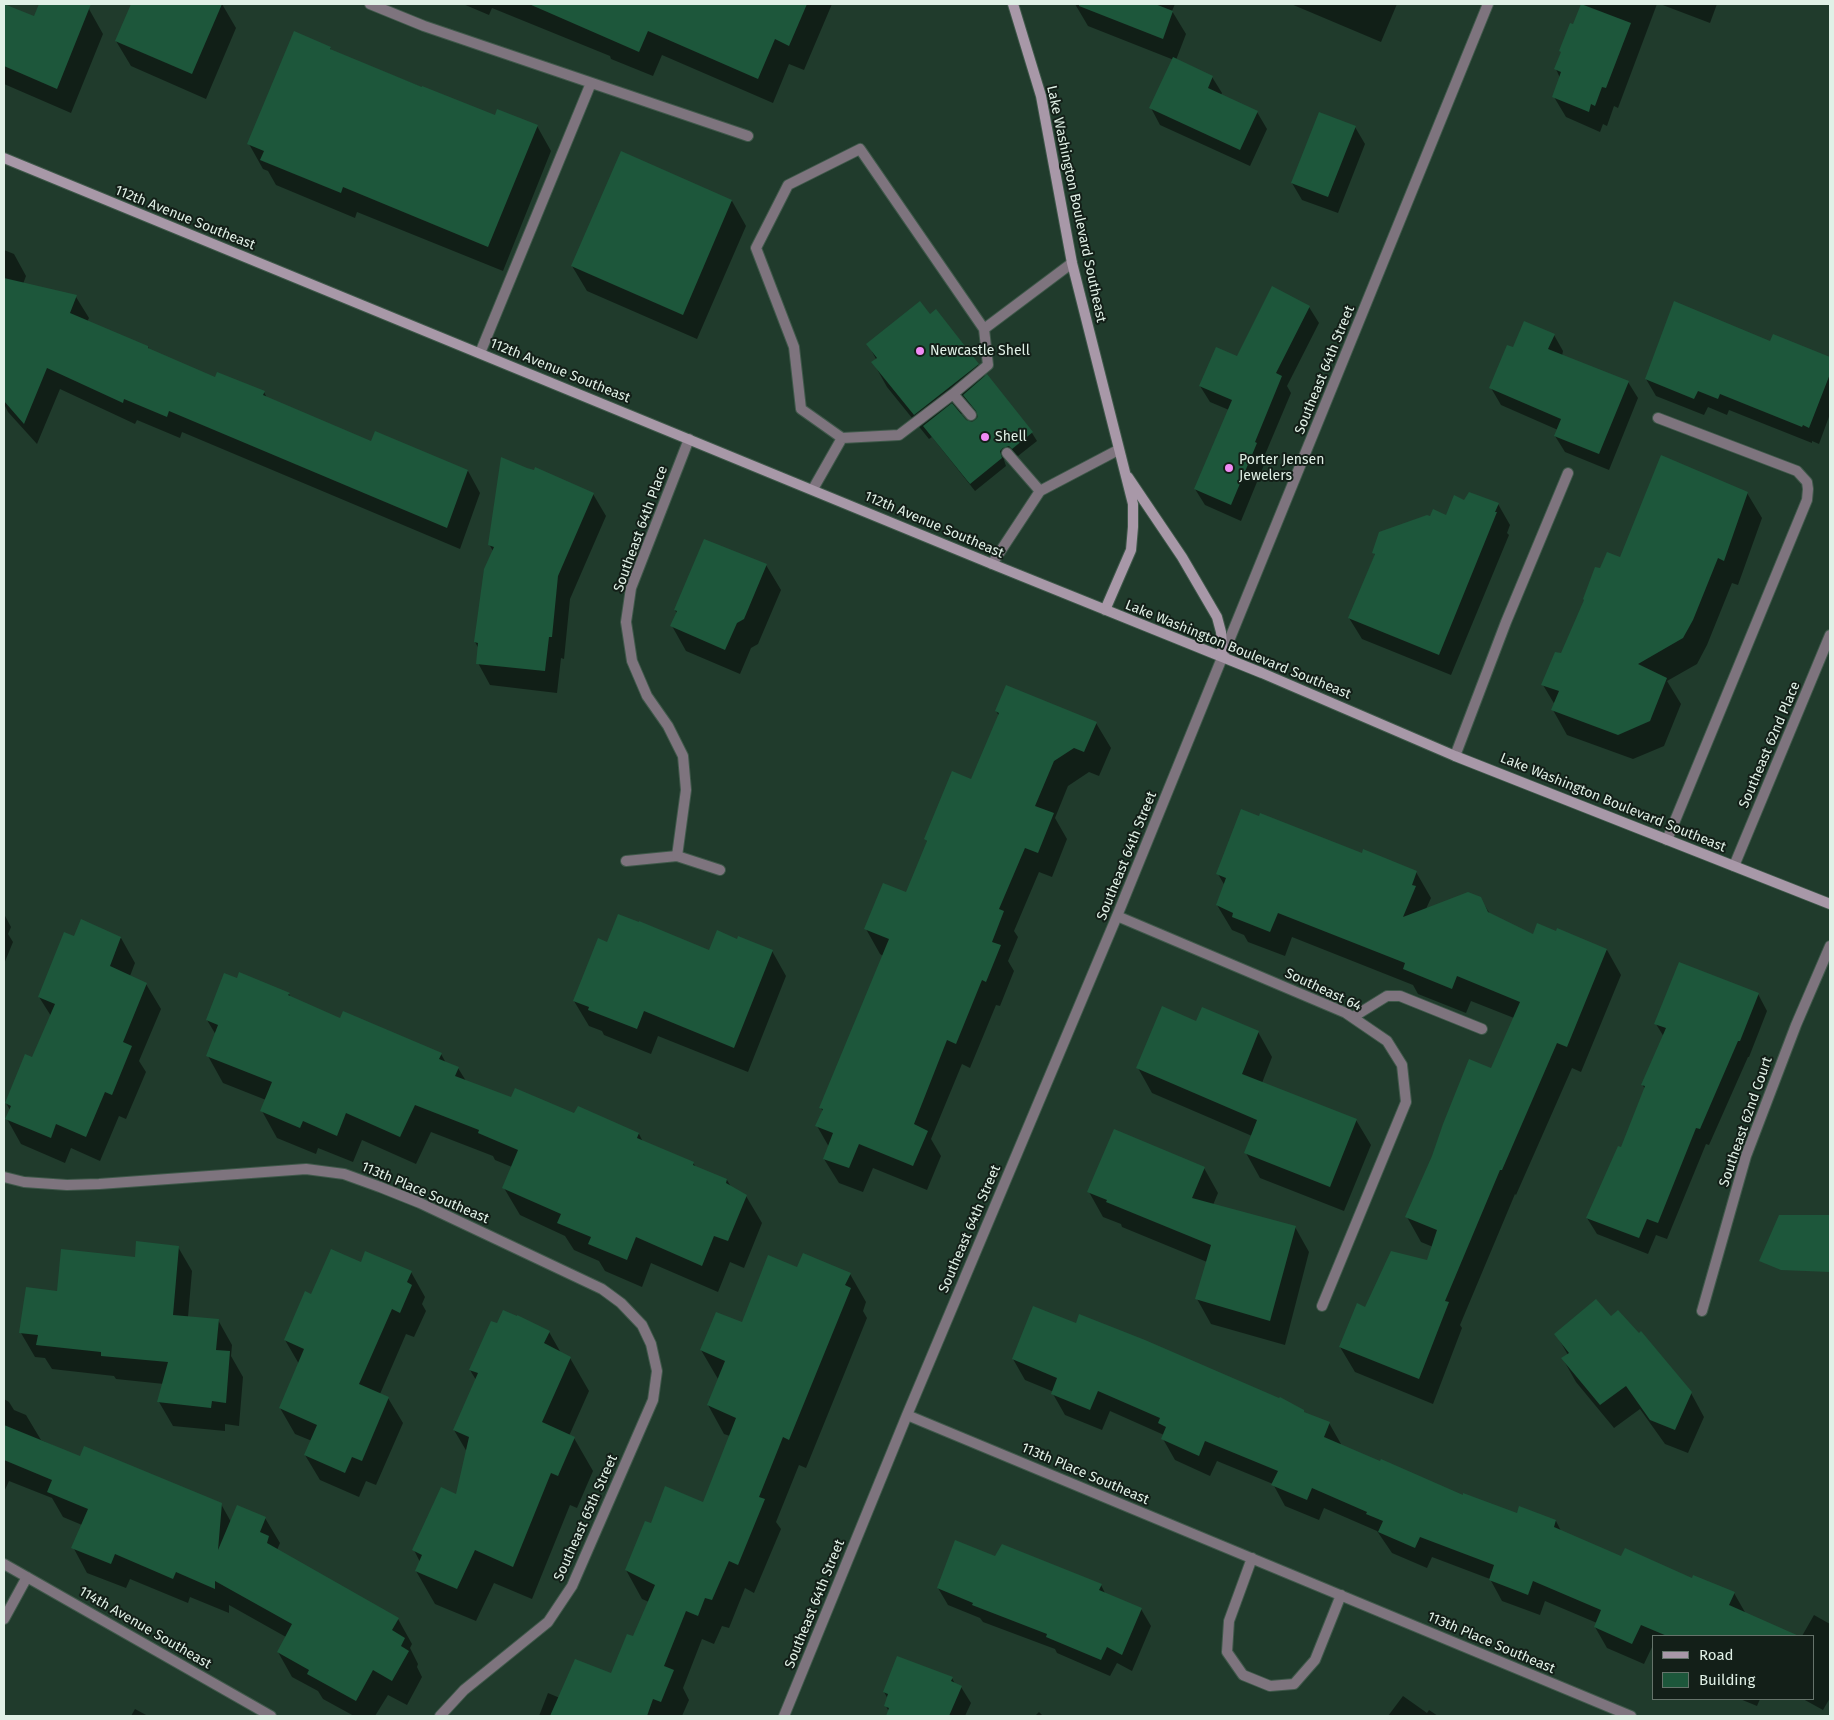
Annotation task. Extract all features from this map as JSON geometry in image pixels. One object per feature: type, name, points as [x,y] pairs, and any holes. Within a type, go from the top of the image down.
[{"type":"main road","name":"Lake Washington Boulevard Southeast","points":[[1012,4],[1042,96],[1072,262],[1133,504],[1133,538],[1127,561],[1105,610],[1223,657],[1455,756],[1830,904]]},
{"type":"main road","name":"112th Avenue Southeast","points":[[4,158],[1105,610]]},
{"type":"main road","points":[[1124,470],[1182,557],[1218,617],[1223,657]]},
{"type":"street","points":[[370,4],[424,26],[748,136]]},
{"type":"street","name":"Southeast 64th Street","points":[[784,1716],[907,1415],[1117,916],[1488,4]]},
{"type":"street","points":[[480,353],[591,83]]},
{"type":"street","points":[[860,149],[984,329],[988,365],[953,394],[899,435],[842,438],[801,409],[794,346],[756,248],[788,185],[860,149]]},
{"type":"street","points":[[984,329],[1072,262]]},
{"type":"street","points":[[953,394],[971,415]]},
{"type":"street","points":[[1658,418],[1797,471],[1807,482],[1808,489],[1807,500],[1667,840]]},
{"type":"street","points":[[813,490],[842,438]]},
{"type":"street","name":"Southeast 64th Place","points":[[677,856],[686,790],[683,756],[668,726],[647,696],[632,661],[626,622],[631,588],[689,439]]},
{"type":"street","points":[[992,564],[1040,491],[1118,450]]},
{"type":"street","points":[[1007,453],[1040,491]]},
{"type":"street","points":[[1455,756],[1506,622],[1568,473]]},
{"type":"street","name":"Southeast 62nd Place","points":[[1734,866],[1830,635]]},
{"type":"street","points":[[626,861],[677,856],[720,870]]},
{"type":"street","name":"Southeast 64","points":[[1117,916],[1353,1017],[1387,1040],[1402,1065],[1406,1102],[1322,1306]]},
{"type":"street","name":"Southeast 62nd Court","points":[[1702,1311],[1746,1156],[1796,1025],[1830,946]]},
{"type":"street","points":[[1353,1017],[1387,996],[1400,996],[1482,1029]]},
{"type":"street","name":"113th Place Southeast","points":[[4,1177],[24,1182],[66,1185],[306,1169],[344,1174],[380,1186],[420,1203],[602,1288],[621,1302],[642,1325],[652,1344],[657,1371]]},
{"type":"street","name":"Southeast 65th Street","points":[[440,1716],[464,1690],[548,1622],[572,1586],[653,1400],[657,1371]]},
{"type":"street","name":"113th Place Southeast","points":[[907,1415],[1631,1716]]},
{"type":"street","points":[[1252,1558],[1228,1621],[1227,1652],[1243,1675],[1270,1686],[1294,1684],[1315,1660],[1341,1595]]},
{"type":"street","name":"114th Avenue Southeast","points":[[4,1564],[272,1716]]},
{"type":"street","points":[[4,1619],[27,1577]]},
{"type":"building","points":[[4,4],[34,16],[39,4],[91,4],[57,89],[4,66]]},
{"type":"building","points":[[131,4],[222,4],[192,74],[115,41]]},
{"type":"building","points":[[529,4],[807,4],[789,46],[775,39],[758,79],[648,31],[639,52]]},
{"type":"building","points":[[1079,4],[1155,4],[1173,11],[1163,39],[1079,6]]},
{"type":"building","points":[[1581,4],[1631,23],[1606,88],[1602,87],[1595,106],[1591,104],[1589,112],[1552,97],[1561,72],[1554,69],[1561,52],[1559,51],[1570,23],[1573,24]]},
{"type":"building","points":[[294,31],[331,47],[330,49],[422,87],[495,115],[497,109],[538,125],[488,247],[343,187],[341,193],[260,160],[264,151],[247,144]]},
{"type":"building","points":[[1173,57],[1213,76],[1208,88],[1258,111],[1240,150],[1149,108]]},
{"type":"building","points":[[1319,112],[1356,126],[1328,197],[1291,183]]},
{"type":"building","points":[[621,151],[732,200],[683,315],[571,266]]},
{"type":"building","points":[[4,278],[77,295],[70,313],[148,346],[148,348],[215,377],[217,372],[265,391],[263,395],[371,441],[375,431],[468,470],[447,528],[169,411],[167,417],[124,399],[123,403],[47,368],[24,424],[4,401]]},
{"type":"building","points":[[1272,286],[1310,306],[1276,373],[1282,376],[1231,505],[1194,489],[1232,400],[1199,386],[1216,347],[1237,356]]},
{"type":"building","name":"Newcastle Shell","points":[[920,301],[930,314],[936,309],[979,364],[914,415],[871,362],[877,358],[866,344]]},
{"type":"building","points":[[1674,301],[1770,341],[1773,334],[1830,357],[1830,374],[1809,428],[1803,425],[1802,427],[1720,394],[1718,399],[1698,391],[1694,399],[1645,379]]},
{"type":"building","points":[[1524,321],[1555,334],[1548,349],[1629,381],[1599,454],[1554,436],[1561,419],[1489,388],[1507,345],[1513,347]]},
{"type":"building","name":"Shell","points":[[987,374],[1033,432],[1012,449],[1009,446],[1003,448],[1000,451],[1002,458],[970,484],[923,426],[952,403],[966,420],[972,422],[975,420],[978,417],[976,411],[963,395]]},
{"type":"building","points":[[1661,455],[1748,492],[1724,561],[1718,558],[1693,620],[1683,638],[1638,664],[1667,678],[1650,721],[1618,735],[1551,710],[1559,691],[1541,685],[1555,652],[1561,653],[1584,600],[1595,567],[1600,568],[1607,552],[1620,557]]},
{"type":"building","points":[[501,457],[527,468],[534,470],[535,467],[594,493],[558,576],[552,637],[549,637],[545,671],[476,664],[478,643],[474,642],[484,569],[494,547],[488,545]]},
{"type":"building","points":[[1469,492],[1499,503],[1439,655],[1348,618],[1375,554],[1372,553],[1379,532],[1427,515],[1430,516],[1433,509],[1446,515],[1454,495],[1464,500]]},
{"type":"building","points":[[704,539],[767,564],[744,619],[737,623],[725,650],[670,626],[677,611],[674,610]]},
{"type":"building","points":[[1006,685],[1097,722],[1084,752],[1074,748],[1054,761],[1035,806],[1054,813],[1038,853],[1025,848],[999,909],[1004,911],[992,942],[1001,945],[986,982],[982,980],[956,1044],[947,1040],[914,1124],[928,1131],[913,1166],[859,1144],[849,1168],[823,1159],[833,1133],[815,1126],[823,1109],[819,1108],[889,939],[864,929],[883,883],[906,892],[927,841],[924,839],[952,771],[971,779],[999,713],[995,711]]},
{"type":"building","points":[[1241,809],[1259,816],[1260,813],[1362,853],[1363,849],[1417,871],[1412,885],[1416,886],[1403,917],[1468,892],[1481,897],[1488,912],[1533,934],[1537,923],[1556,931],[1557,928],[1607,949],[1567,1047],[1557,1043],[1502,1170],[1500,1170],[1445,1301],[1449,1302],[1419,1379],[1339,1347],[1357,1303],[1365,1307],[1391,1251],[1427,1260],[1437,1230],[1405,1217],[1432,1156],[1469,1059],[1491,1068],[1520,1002],[1457,976],[1452,989],[1403,969],[1405,963],[1278,913],[1270,932],[1232,917],[1233,913],[1216,905],[1226,878],[1216,874]]},
{"type":"building","points":[[618,914],[709,950],[717,930],[737,939],[738,936],[773,950],[734,1048],[644,1011],[637,1029],[588,1010],[589,1007],[573,1001],[598,938],[607,942]]},
{"type":"building","points":[[81,919],[121,937],[110,966],[147,983],[123,1042],[132,1046],[112,1095],[105,1092],[86,1137],[56,1124],[51,1138],[5,1119],[11,1106],[5,1103],[25,1054],[32,1057],[55,1004],[38,997],[64,932],[74,936]]},
{"type":"building","points":[[1679,962],[1759,993],[1740,1041],[1738,1041],[1700,1129],[1696,1128],[1658,1223],[1647,1219],[1639,1238],[1586,1218],[1618,1146],[1621,1147],[1645,1086],[1641,1085],[1666,1028],[1654,1024]]},
{"type":"building","points":[[239,972],[290,993],[288,995],[340,1018],[343,1011],[442,1053],[439,1059],[459,1067],[455,1076],[511,1097],[515,1088],[574,1113],[578,1106],[639,1133],[637,1138],[694,1162],[693,1165],[727,1179],[726,1183],[747,1195],[728,1241],[714,1236],[702,1266],[636,1237],[627,1260],[588,1244],[591,1237],[557,1223],[561,1214],[502,1188],[518,1150],[478,1133],[479,1130],[415,1105],[400,1137],[346,1113],[337,1136],[303,1121],[300,1128],[260,1111],[272,1082],[206,1056],[218,1025],[206,1020],[224,973],[237,978]]},
{"type":"building","points":[[1162,1006],[1196,1021],[1202,1007],[1259,1031],[1242,1074],[1357,1119],[1330,1187],[1244,1153],[1257,1120],[1136,1068]]},
{"type":"building","points":[[1114,1129],[1205,1167],[1192,1198],[1296,1226],[1270,1321],[1195,1299],[1211,1245],[1106,1202],[1107,1200],[1087,1192]]},
{"type":"building","points":[[1779,1215],[1830,1215],[1830,1272],[1781,1270],[1759,1261]]},
{"type":"building","points":[[136,1241],[179,1246],[173,1315],[219,1319],[216,1350],[230,1351],[226,1403],[212,1401],[211,1408],[157,1402],[168,1362],[101,1356],[101,1352],[36,1345],[38,1335],[19,1333],[26,1287],[57,1291],[61,1249],[135,1257]]},
{"type":"building","points":[[331,1249],[361,1262],[365,1251],[412,1271],[407,1282],[412,1285],[400,1313],[392,1309],[359,1384],[389,1397],[362,1461],[352,1457],[345,1473],[304,1455],[317,1425],[279,1408],[304,1349],[284,1340],[305,1291],[311,1294]]},
{"type":"building","points":[[803,1253],[851,1273],[845,1285],[851,1288],[789,1440],[783,1437],[759,1497],[765,1499],[738,1565],[729,1561],[712,1600],[705,1598],[698,1616],[686,1611],[664,1666],[674,1670],[661,1702],[653,1699],[647,1716],[550,1716],[575,1659],[611,1673],[627,1634],[633,1636],[655,1585],[625,1570],[645,1521],[651,1523],[665,1486],[703,1502],[736,1418],[707,1405],[725,1361],[700,1350],[716,1312],[742,1322],[768,1255],[797,1267]]},
{"type":"building","points":[[1596,1299],[1611,1316],[1618,1310],[1639,1333],[1641,1331],[1692,1392],[1675,1430],[1650,1420],[1626,1386],[1600,1405],[1561,1358],[1569,1353],[1554,1334]]},
{"type":"building","points":[[1033,1306],[1076,1323],[1079,1314],[1280,1397],[1304,1410],[1304,1412],[1330,1422],[1324,1437],[1380,1461],[1381,1459],[1463,1495],[1463,1493],[1517,1513],[1519,1506],[1556,1520],[1554,1527],[1621,1556],[1625,1548],[1692,1578],[1693,1575],[1735,1592],[1729,1605],[1797,1635],[1665,1635],[1641,1625],[1632,1644],[1594,1627],[1601,1610],[1533,1581],[1528,1595],[1489,1580],[1494,1565],[1420,1537],[1415,1548],[1378,1532],[1383,1521],[1366,1514],[1367,1512],[1312,1488],[1307,1500],[1271,1485],[1278,1471],[1205,1441],[1199,1456],[1161,1439],[1166,1427],[1158,1423],[1160,1418],[1098,1391],[1090,1410],[1051,1394],[1057,1378],[1012,1359]]},
{"type":"building","points":[[503,1310],[550,1331],[544,1343],[571,1357],[542,1422],[575,1437],[558,1476],[551,1473],[513,1567],[475,1550],[457,1589],[415,1571],[422,1555],[412,1550],[441,1487],[456,1494],[469,1437],[453,1430],[478,1373],[469,1370],[491,1321],[497,1323]]},
{"type":"building","points":[[4,1425],[80,1456],[84,1446],[222,1503],[218,1550],[237,1505],[266,1517],[260,1532],[269,1536],[267,1543],[399,1618],[392,1630],[405,1638],[401,1646],[409,1651],[392,1681],[373,1670],[356,1701],[307,1674],[309,1670],[277,1652],[292,1624],[215,1581],[215,1589],[176,1572],[173,1579],[115,1554],[111,1564],[71,1548],[88,1509],[47,1492],[52,1480],[4,1460]]},
{"type":"building","points":[[955,1540],[995,1556],[1002,1544],[1102,1584],[1099,1590],[1142,1608],[1122,1655],[1107,1647],[1101,1660],[1046,1637],[1047,1634],[972,1605],[973,1603],[937,1588]]},
{"type":"building","points":[[897,1656],[953,1677],[951,1681],[962,1686],[949,1716],[886,1716],[889,1708],[884,1706],[888,1694],[883,1692]]},
{"type":"place","name":"Newcastle Shell","points":[[920,351]]},
{"type":"place","name":"Shell","points":[[985,437]]},
{"type":"place","name":"Porter Jensen Jewelers","points":[[1229,468]]}]
